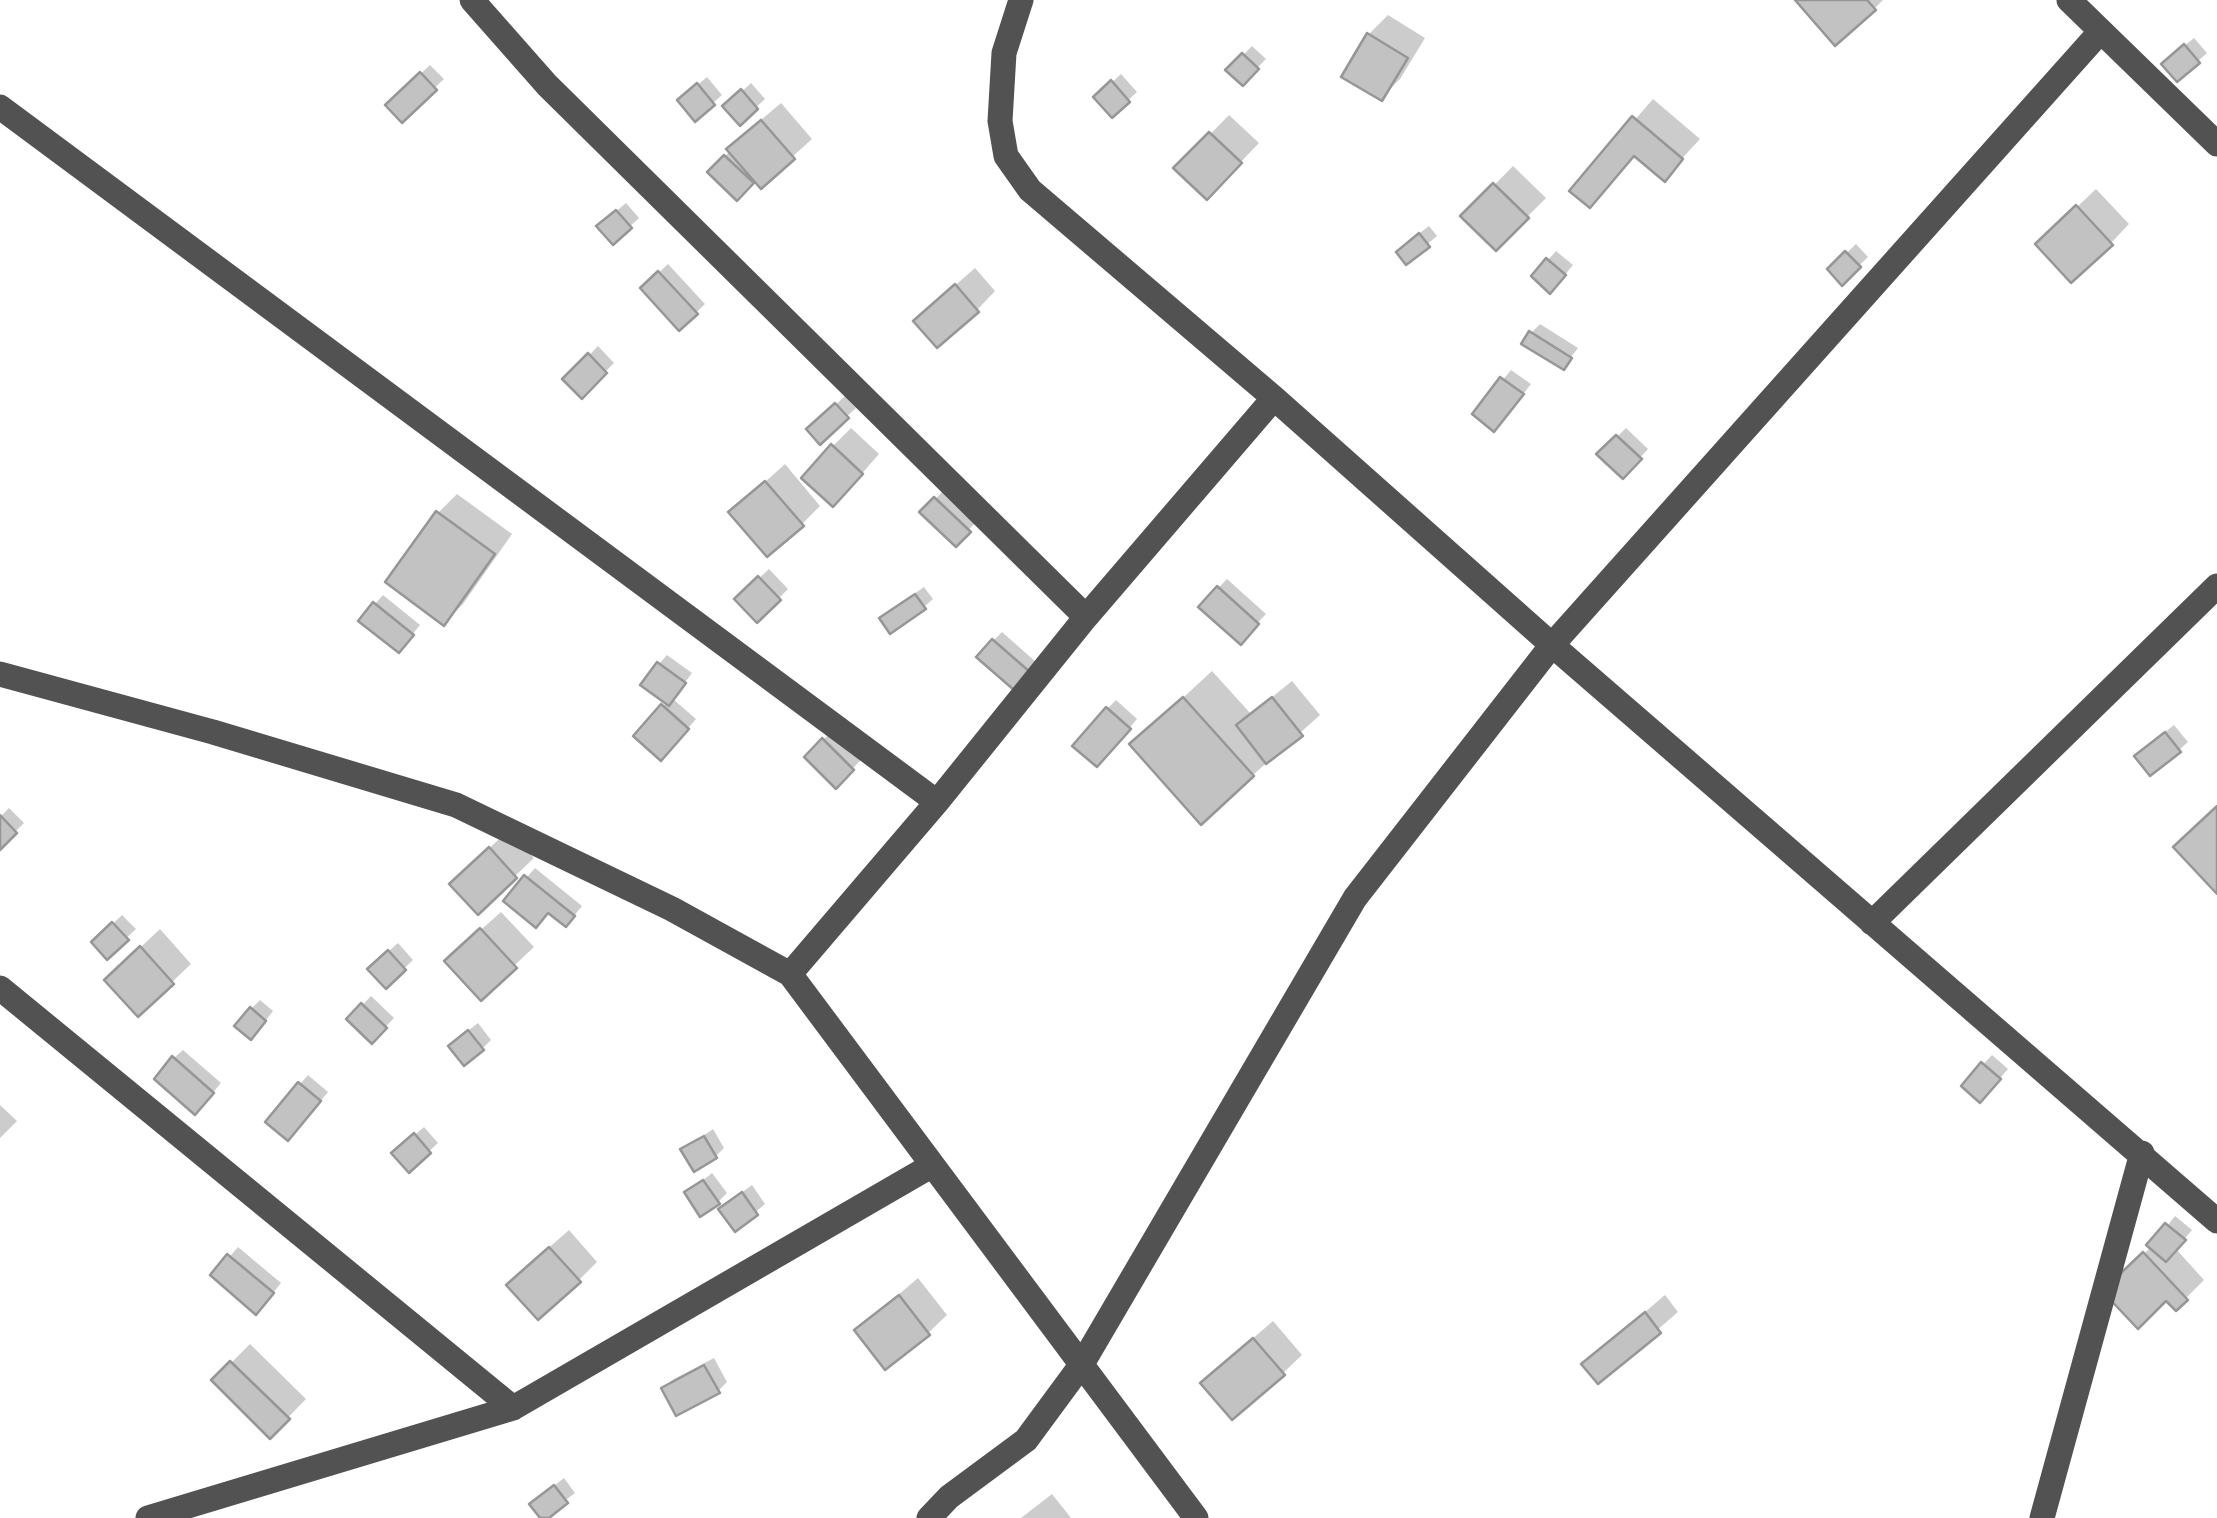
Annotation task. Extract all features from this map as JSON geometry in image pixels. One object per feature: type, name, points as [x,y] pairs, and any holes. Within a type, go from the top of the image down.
[{"type":"street","points":[[472,0],[547,85],[1086,617]]},
{"type":"street","points":[[1021,0],[1004,54],[1000,121],[1006,156],[1030,190],[2217,1220]]},
{"type":"street","points":[[2070,0],[2217,144]]},
{"type":"street","points":[[929,1518],[949,1496],[1026,1440],[1082,1364],[1355,898],[1552,645],[2100,32]]},
{"type":"street","points":[[0,107],[937,802]]},
{"type":"street","points":[[790,974],[937,802],[1086,617],[1274,398]]},
{"type":"street","points":[[1872,923],[2217,586]]},
{"type":"street","points":[[0,674],[213,732],[456,805],[672,909],[790,974],[1196,1518]]},
{"type":"street","points":[[0,988],[513,1408]]},
{"type":"street","points":[[2042,1518],[2142,1153]]},
{"type":"street","points":[[148,1518],[513,1408],[931,1166]]},
{"type":"building","points":[[1795,0],[1867,0],[1876,10],[1835,46]]},
{"type":"building","points":[[1367,33],[1408,58],[1382,101],[1341,77]]},
{"type":"building","points":[[2184,44],[2200,63],[2177,82],[2161,64]]},
{"type":"building","points":[[1242,53],[1259,69],[1243,86],[1225,70]]},
{"type":"building","points":[[420,72],[437,90],[402,123],[385,105]]},
{"type":"building","points":[[1111,80],[1130,102],[1112,118],[1093,97]]},
{"type":"building","points":[[697,83],[715,105],[695,122],[677,100]]},
{"type":"building","points":[[741,89],[758,109],[740,126],[722,106]]},
{"type":"building","points":[[1632,116],[1683,159],[1665,182],[1634,156],[1590,208],[1569,191]]},
{"type":"building","points":[[761,120],[795,159],[761,189],[726,149]]},
{"type":"building","points":[[1209,132],[1242,163],[1207,200],[1173,168]]},
{"type":"building","points":[[724,155],[754,183],[737,201],[707,172]]},
{"type":"building","points":[[1493,183],[1529,218],[1496,251],[1460,216]]},
{"type":"building","points":[[2076,205],[2113,245],[2071,283],[2035,244]]},
{"type":"building","points":[[616,210],[632,228],[613,245],[596,226]]},
{"type":"building","points":[[1419,233],[1430,247],[1406,265],[1396,252]]},
{"type":"building","points":[[1845,251],[1861,267],[1842,286],[1827,269]]},
{"type":"building","points":[[1546,258],[1566,275],[1550,294],[1531,276]]},
{"type":"building","points":[[658,271],[698,314],[679,331],[640,288]]},
{"type":"building","points":[[955,284],[979,312],[937,348],[913,321]]},
{"type":"building","points":[[1529,331],[1572,358],[1564,370],[1521,344]]},
{"type":"building","points":[[588,353],[607,373],[582,399],[562,379]]},
{"type":"building","points":[[1500,377],[1524,394],[1494,432],[1472,414]]},
{"type":"building","points":[[835,403],[849,418],[820,445],[806,429]]},
{"type":"building","points":[[1616,435],[1642,459],[1623,479],[1596,454]]},
{"type":"building","points":[[831,444],[863,474],[833,507],[801,478]]},
{"type":"building","points":[[765,481],[804,526],[767,557],[728,512]]},
{"type":"building","points":[[934,497],[971,532],[956,547],[919,512]]},
{"type":"building","points":[[436,511],[495,554],[444,626],[385,582]]},
{"type":"building","points":[[758,576],[781,600],[757,623],[734,599]]},
{"type":"building","points":[[1217,586],[1259,624],[1241,645],[1198,607]]},
{"type":"building","points":[[915,594],[926,609],[890,634],[879,618]]},
{"type":"building","points":[[373,602],[414,635],[399,653],[358,621]]},
{"type":"building","points":[[992,639],[1030,672],[1014,690],[976,657]]},
{"type":"building","points":[[657,662],[686,683],[669,706],[640,685]]},
{"type":"building","points":[[1183,697],[1254,776],[1201,825],[1129,744]]},
{"type":"building","points":[[1272,697],[1303,736],[1266,764],[1236,725]]},
{"type":"building","points":[[661,704],[689,729],[661,761],[633,736]]},
{"type":"building","points":[[1106,707],[1131,729],[1097,767],[1072,746]]},
{"type":"building","points":[[2165,732],[2181,752],[2150,776],[2134,756]]},
{"type":"building","points":[[822,738],[854,770],[836,789],[804,757]]},
{"type":"building","points":[[2217,806],[2217,894],[2173,847]]},
{"type":"building","points":[[0,815],[17,833],[0,850]]},
{"type":"building","points":[[489,847],[517,878],[478,915],[449,884]]},
{"type":"building","points":[[524,875],[575,916],[566,927],[548,913],[536,928],[503,901]]},
{"type":"building","points":[[112,922],[129,940],[107,960],[91,942]]},
{"type":"building","points":[[480,928],[517,968],[481,1001],[444,961]]},
{"type":"building","points":[[140,946],[174,984],[138,1017],[104,980]]},
{"type":"building","points":[[388,950],[406,970],[386,989],[367,969]]},
{"type":"building","points":[[361,1003],[387,1028],[372,1044],[346,1019]]},
{"type":"building","points":[[250,1007],[266,1021],[251,1040],[234,1026]]},
{"type":"building","points":[[468,1030],[484,1050],[464,1066],[448,1046]]},
{"type":"building","points":[[172,1056],[214,1093],[195,1115],[154,1079]]},
{"type":"building","points":[[1981,1062],[2001,1079],[1980,1103],[1961,1086]]},
{"type":"building","points":[[298,1082],[321,1101],[288,1141],[265,1122]]},
{"type":"building","points":[[414,1133],[431,1153],[409,1173],[391,1153]]},
{"type":"building","points":[[704,1136],[717,1158],[694,1172],[680,1149]]},
{"type":"building","points":[[703,1180],[720,1204],[700,1217],[684,1192]]},
{"type":"building","points":[[742,1192],[758,1215],[735,1232],[718,1209]]},
{"type":"building","points":[[2165,1223],[2186,1240],[2166,1262],[2146,1245]]},
{"type":"building","points":[[549,1247],[581,1282],[538,1320],[506,1285]]},
{"type":"building","points":[[2143,1252],[2188,1300],[2176,1311],[2166,1301],[2138,1329],[2102,1291]]},
{"type":"building","points":[[227,1254],[274,1293],[256,1315],[210,1275]]},
{"type":"building","points":[[899,1295],[930,1335],[885,1370],[854,1330]]},
{"type":"building","points":[[1645,1312],[1661,1333],[1598,1384],[1581,1364]]},
{"type":"building","points":[[1253,1338],[1285,1375],[1232,1420],[1200,1383]]},
{"type":"building","points":[[230,1361],[290,1419],[270,1439],[211,1380]]},
{"type":"building","points":[[704,1365],[720,1393],[676,1416],[661,1388]]},
{"type":"building","points":[[554,1485],[568,1503],[549,1518],[540,1518],[529,1504]]}]
